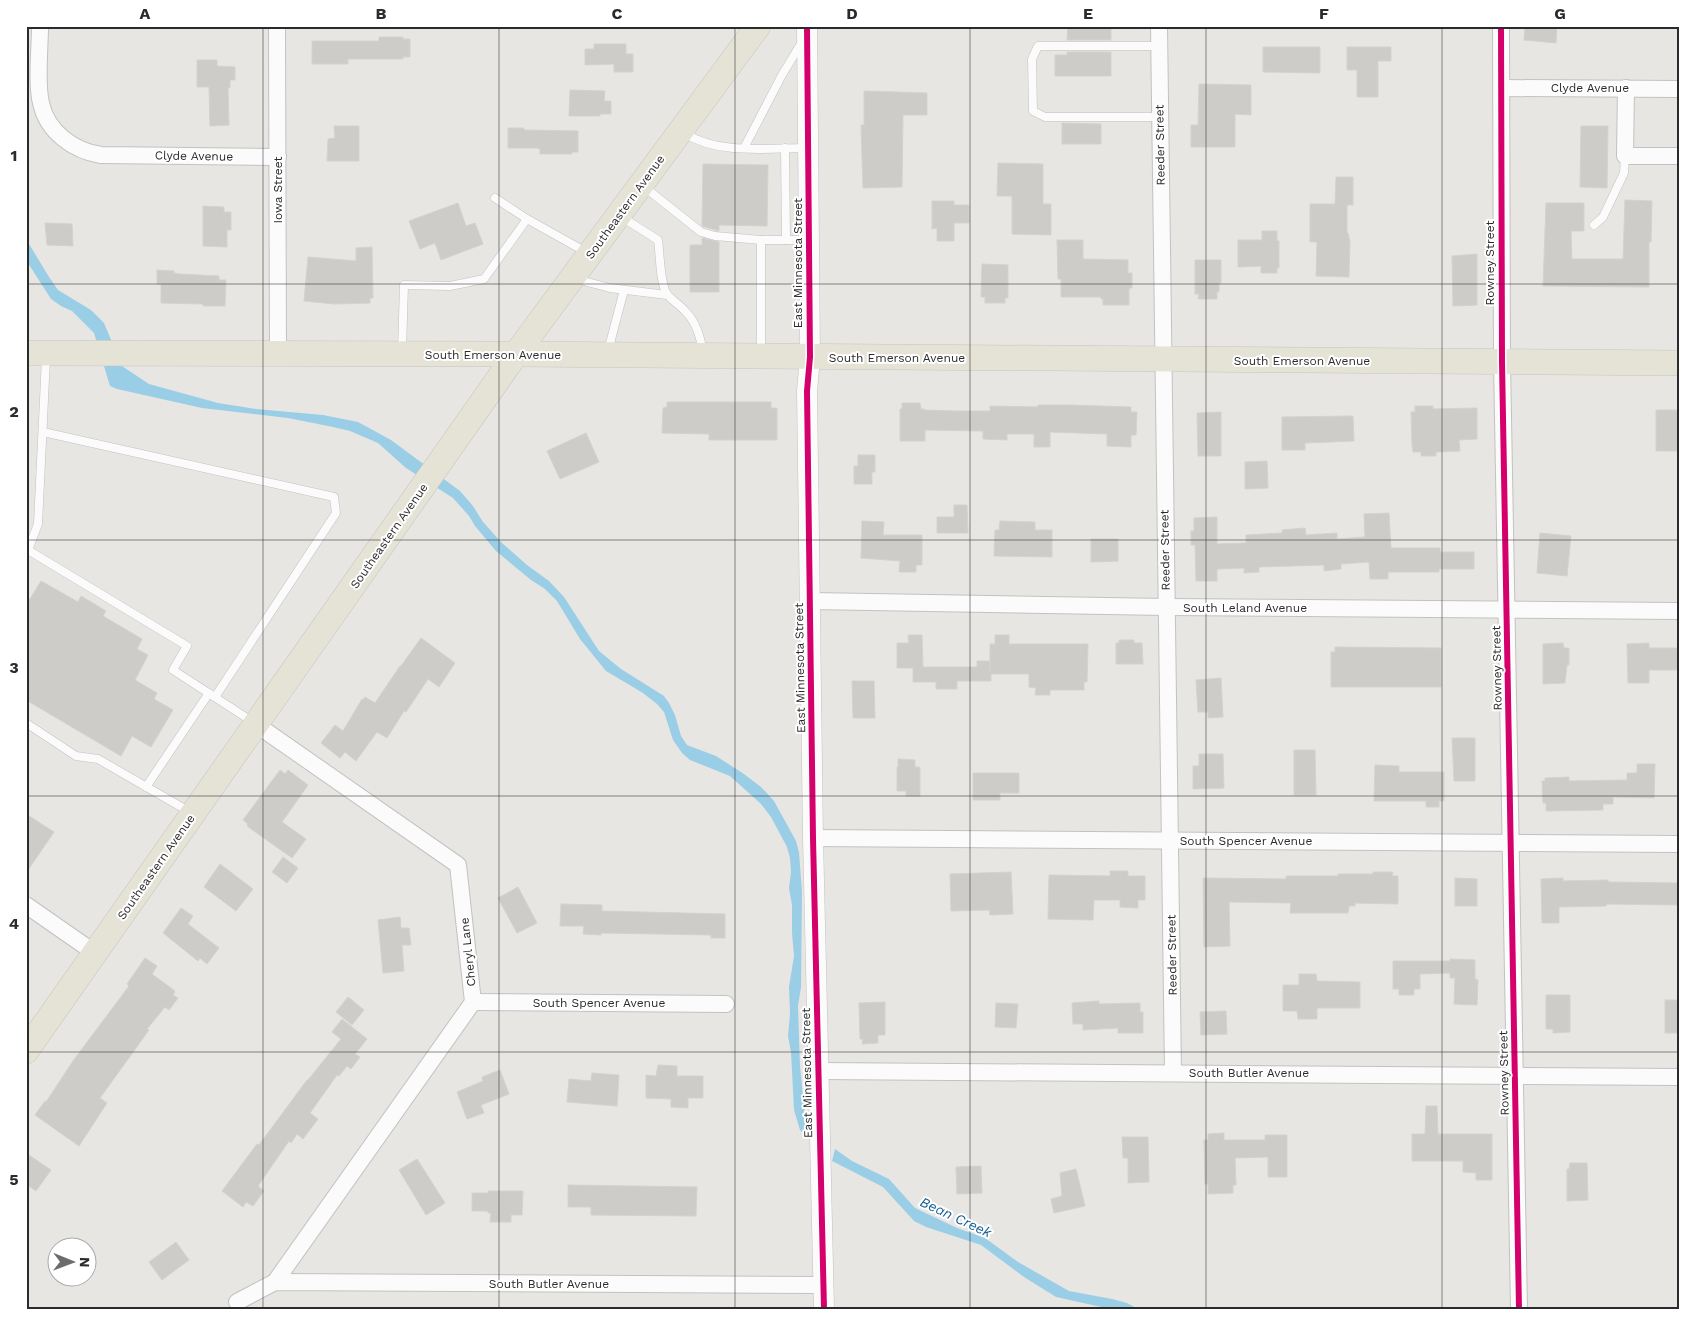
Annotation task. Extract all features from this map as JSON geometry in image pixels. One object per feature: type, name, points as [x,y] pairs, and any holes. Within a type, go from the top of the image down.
[{"type":"main road","name":"Southeastern Avenue","points":[[26,1051],[516,354],[758,26]]},
{"type":"main road","name":"South Emerson Avenue","points":[[36,353],[516,354],[1679,363]]},
{"type":"street","name":"Clyde Avenue","points":[[40,26],[41,103],[47,119],[57,133],[77,148],[93,154],[110,155],[278,157]]},
{"type":"street","name":"Iowa Street","points":[[277,26],[278,355]]},
{"type":"street","name":"Reeder Street","points":[[1159,26],[1173,1073]]},
{"type":"street","name":"Rowney Street","points":[[1501,26],[1502,362],[1519,1309]]},
{"type":"street","name":"East Minnesota Street","points":[[807,30],[810,357],[807,391],[824,1309]]},
{"type":"street","name":"Clyde Avenue","points":[[1502,88],[1679,88]]},
{"type":"street","points":[[1626,88],[1625,156],[1679,156]]},
{"type":"street","name":"South Leland Avenue","points":[[811,601],[1166,608],[1679,611]]},
{"type":"street","name":"Cheryl Lane","points":[[257,724],[458,865],[473,1002],[275,1282]]},
{"type":"street","name":"South Spencer Avenue","points":[[814,838],[1679,844]]},
{"type":"street","points":[[26,904],[95,953]]},
{"type":"street","name":"South Spencer Avenue","points":[[473,1002],[726,1004]]},
{"type":"street","name":"South Butler Avenue","points":[[819,1070],[1679,1076]]},
{"type":"street","points":[[237,1302],[275,1282]]},
{"type":"street","name":"South Butler Avenue","points":[[275,1282],[824,1286]]},
{"type":"lane","points":[[744,148],[807,30]]},
{"type":"lane","points":[[1159,46],[1038,46],[1032,59],[1033,111],[1045,117],[1160,117]]},
{"type":"lane","points":[[681,131],[696,140],[714,146],[809,148]]},
{"type":"lane","points":[[785,148],[786,240]]},
{"type":"lane","points":[[1594,225],[1603,217],[1624,173],[1625,156]]},
{"type":"lane","points":[[641,184],[701,232],[715,236],[761,240],[809,240]]},
{"type":"lane","points":[[495,198],[527,219],[590,254]]},
{"type":"lane","points":[[618,215],[658,240],[662,284],[667,295],[686,311],[699,331],[704,356]]},
{"type":"lane","points":[[402,355],[404,285],[450,286],[484,279],[527,219]]},
{"type":"lane","points":[[761,240],[761,357]]},
{"type":"lane","points":[[572,278],[610,288],[667,295]]},
{"type":"lane","points":[[606,355],[624,290]]},
{"type":"lane","points":[[36,353],[43,432],[38,524],[27,551],[187,646],[173,670],[257,724]]},
{"type":"lane","points":[[43,432],[334,497],[336,513],[212,695],[146,787]]},
{"type":"lane","points":[[26,723],[76,756],[98,759],[193,814]]},
{"type":"water","points":[[26,239],[58,290],[91,310],[104,323],[122,366],[149,384],[218,403],[256,409],[323,415],[358,422],[391,440],[460,491],[501,542],[549,581],[564,597],[599,651],[621,669],[664,696],[675,715],[681,736],[687,745],[716,756],[744,774],[761,787],[774,801],[796,841],[799,852],[802,892],[801,987],[798,1006],[800,1066],[805,1117],[814,1130],[807,1138],[800,1130],[794,1110],[791,1052],[788,1036],[790,1014],[789,987],[794,956],[792,905],[789,888],[790,858],[787,847],[771,817],[761,804],[730,776],[690,760],[682,753],[673,740],[664,712],[643,693],[606,671],[580,639],[557,601],[545,589],[496,551],[453,498],[406,468],[378,443],[350,431],[333,427],[288,418],[202,408],[110,386],[94,333],[72,311],[51,299],[26,260]]},
{"type":"water","points":[[835,1149],[852,1161],[889,1179],[915,1208],[957,1228],[985,1238],[1018,1262],[1069,1291],[1112,1299],[1127,1303],[1138,1309],[1106,1308],[1056,1297],[1024,1277],[981,1245],[926,1227],[914,1221],[883,1187],[832,1161]]},
{"type":"building","points":[[1068,26],[1111,26],[1111,40],[1067,40]]},
{"type":"building","points":[[1525,26],[1557,26],[1556,43],[1524,40]]},
{"type":"building","points":[[379,37],[403,37],[403,39],[410,39],[410,57],[403,57],[403,59],[348,59],[348,64],[312,64],[312,41],[379,41]]},
{"type":"building","points":[[594,44],[626,44],[626,54],[633,54],[633,72],[614,72],[614,64],[585,65],[585,49],[594,49]]},
{"type":"building","points":[[1263,47],[1320,47],[1320,73],[1263,72]]},
{"type":"building","points":[[1347,47],[1391,47],[1391,61],[1378,61],[1378,97],[1357,97],[1357,70],[1347,70]]},
{"type":"building","points":[[1067,52],[1111,52],[1111,76],[1055,76],[1055,55],[1067,55]]},
{"type":"building","points":[[197,60],[217,60],[217,66],[235,67],[235,80],[230,80],[230,88],[228,88],[229,125],[210,126],[209,87],[197,87]]},
{"type":"building","points":[[1199,84],[1251,85],[1251,115],[1235,114],[1235,147],[1191,147],[1191,125],[1198,125]]},
{"type":"building","points":[[570,90],[605,91],[604,101],[611,101],[611,114],[569,116]]},
{"type":"building","points":[[864,91],[927,93],[927,115],[903,115],[902,187],[863,188],[861,125],[864,125]]},
{"type":"building","points":[[1062,123],[1101,124],[1101,144],[1062,144]]},
{"type":"building","points":[[334,126],[359,126],[359,161],[327,161],[328,139],[335,138]]},
{"type":"building","points":[[1581,126],[1608,126],[1607,188],[1580,187]]},
{"type":"building","points":[[508,128],[578,131],[578,152],[572,152],[572,154],[540,154],[540,149],[537,148],[508,148]]},
{"type":"building","points":[[998,163],[1043,164],[1043,204],[1051,204],[1051,235],[1012,234],[1012,196],[997,196]]},
{"type":"building","points":[[703,164],[768,165],[767,226],[719,225],[719,231],[702,226]]},
{"type":"building","points":[[1336,177],[1353,177],[1353,205],[1347,205],[1347,233],[1350,242],[1349,277],[1316,276],[1317,242],[1310,242],[1310,204],[1335,204]]},
{"type":"building","points":[[1625,200],[1652,201],[1651,242],[1649,242],[1649,287],[1543,286],[1546,203],[1584,203],[1584,231],[1571,231],[1572,259],[1623,259]]},
{"type":"building","points":[[932,201],[954,201],[954,205],[969,205],[969,223],[954,223],[954,241],[937,241],[937,228],[932,229]]},
{"type":"building","points":[[458,203],[466,226],[475,223],[483,244],[441,260],[435,243],[420,249],[409,221]]},
{"type":"building","points":[[203,206],[224,207],[224,212],[231,212],[231,230],[227,230],[227,247],[203,246]]},
{"type":"building","points":[[45,223],[72,224],[73,246],[47,245]]},
{"type":"building","points":[[1262,231],[1277,231],[1279,268],[1277,268],[1277,273],[1261,273],[1261,266],[1238,267],[1238,240],[1262,240]]},
{"type":"building","points":[[702,238],[719,242],[719,292],[690,292],[690,245],[702,245]]},
{"type":"building","points":[[1057,240],[1083,240],[1083,259],[1128,260],[1128,273],[1132,273],[1132,288],[1129,288],[1129,305],[1103,305],[1101,297],[1061,297],[1061,279],[1058,279]]},
{"type":"building","points":[[372,247],[373,298],[370,298],[370,303],[334,304],[304,301],[308,257],[356,261],[356,248]]},
{"type":"building","points":[[1477,254],[1477,305],[1453,306],[1452,256]]},
{"type":"building","points":[[1195,260],[1221,260],[1221,283],[1219,283],[1217,299],[1198,299],[1199,294],[1195,294]]},
{"type":"building","points":[[982,264],[1008,265],[1008,298],[1005,298],[1005,303],[985,303],[985,297],[981,297]]},
{"type":"building","points":[[157,270],[174,271],[174,273],[180,274],[219,276],[219,280],[226,280],[225,306],[161,303],[161,284],[157,284]]},
{"type":"building","points":[[667,402],[771,402],[771,408],[777,408],[777,440],[709,440],[709,434],[662,433],[663,408],[667,407]]},
{"type":"building","points":[[902,403],[920,403],[921,409],[924,410],[957,411],[990,411],[990,406],[1038,407],[1038,405],[1071,405],[1131,407],[1131,412],[1137,412],[1136,435],[1131,435],[1131,447],[1107,446],[1107,434],[1050,432],[1050,447],[1034,447],[1034,434],[1007,434],[1007,440],[983,439],[983,431],[925,430],[925,441],[900,441],[900,409],[902,409]]},
{"type":"building","points":[[1415,406],[1433,406],[1433,409],[1477,408],[1477,439],[1459,440],[1460,451],[1436,452],[1436,456],[1421,456],[1421,452],[1413,452],[1411,412],[1415,412]]},
{"type":"building","points":[[1656,410],[1679,410],[1679,451],[1656,451]]},
{"type":"building","points":[[1221,412],[1221,456],[1198,456],[1197,413]]},
{"type":"building","points":[[1353,416],[1354,441],[1305,443],[1305,450],[1282,450],[1282,417]]},
{"type":"building","points":[[586,433],[599,462],[560,479],[547,451]]},
{"type":"building","points":[[858,455],[875,455],[875,472],[872,472],[872,484],[854,484],[854,466],[858,466]]},
{"type":"building","points":[[1267,461],[1268,488],[1245,489],[1245,462]]},
{"type":"building","points":[[954,505],[967,505],[968,533],[937,533],[937,517],[954,517]]},
{"type":"building","points":[[1389,513],[1391,548],[1440,548],[1440,552],[1474,552],[1474,569],[1439,569],[1439,572],[1388,572],[1388,579],[1370,579],[1369,562],[1341,564],[1341,569],[1324,571],[1324,565],[1259,567],[1259,572],[1244,573],[1244,568],[1217,569],[1217,581],[1196,581],[1195,545],[1191,545],[1191,531],[1194,531],[1194,518],[1217,517],[1217,544],[1246,543],[1246,535],[1282,533],[1282,530],[1305,528],[1306,535],[1337,533],[1337,539],[1365,537],[1364,514]]},
{"type":"building","points":[[862,521],[884,522],[883,535],[922,535],[922,565],[916,565],[916,572],[899,572],[900,561],[861,558]]},
{"type":"building","points":[[1000,521],[1035,522],[1035,530],[1052,530],[1052,557],[994,556],[995,530],[999,530]]},
{"type":"building","points":[[1540,533],[1571,536],[1567,576],[1537,573]]},
{"type":"building","points":[[1091,539],[1118,539],[1118,561],[1091,562]]},
{"type":"building","points":[[41,581],[78,602],[81,596],[106,611],[103,616],[142,639],[137,649],[148,655],[135,680],[157,693],[154,699],[173,710],[151,747],[132,736],[121,756],[26,700],[26,597],[30,599]]},
{"type":"building","points":[[908,635],[922,635],[923,667],[977,667],[977,661],[990,661],[990,644],[995,644],[995,635],[1009,635],[1009,644],[1088,644],[1087,682],[1084,682],[1084,690],[1050,690],[1050,695],[1035,695],[1036,688],[1029,687],[1029,674],[991,674],[991,681],[957,681],[957,689],[936,689],[936,682],[913,682],[913,668],[897,668],[897,643],[909,643]]},
{"type":"building","points":[[421,638],[455,663],[439,687],[428,679],[387,738],[377,732],[356,761],[345,752],[340,758],[321,743],[335,725],[343,731],[362,699],[365,697],[375,703]]},
{"type":"building","points":[[1119,640],[1134,640],[1134,643],[1142,643],[1143,664],[1116,664],[1116,643],[1119,643]]},
{"type":"building","points":[[1563,643],[1564,648],[1569,648],[1569,665],[1567,665],[1565,683],[1543,684],[1543,644]]},
{"type":"building","points":[[1649,643],[1649,648],[1679,648],[1679,670],[1649,670],[1649,683],[1628,683],[1627,644]]},
{"type":"building","points":[[1335,647],[1441,648],[1441,687],[1331,687],[1331,652],[1335,652]]},
{"type":"building","points":[[1221,678],[1223,717],[1208,718],[1208,712],[1198,712],[1196,680]]},
{"type":"building","points":[[852,681],[874,681],[875,718],[853,718]]},
{"type":"building","points":[[1452,738],[1475,738],[1475,781],[1454,781]]},
{"type":"building","points":[[1294,750],[1315,750],[1316,795],[1294,795]]},
{"type":"building","points":[[1199,754],[1223,754],[1224,788],[1193,789],[1193,766],[1199,766]]},
{"type":"building","points":[[898,759],[915,760],[915,767],[920,767],[920,796],[906,796],[906,791],[897,791]]},
{"type":"building","points":[[1637,764],[1655,764],[1654,798],[1613,797],[1613,804],[1603,804],[1603,810],[1546,811],[1546,803],[1543,803],[1542,781],[1545,781],[1545,778],[1569,777],[1569,781],[1627,780],[1627,773],[1637,773]]},
{"type":"building","points":[[1375,765],[1399,766],[1399,772],[1444,772],[1444,801],[1439,801],[1439,807],[1426,807],[1426,801],[1374,801]]},
{"type":"building","points":[[280,770],[285,774],[288,770],[308,785],[282,822],[306,839],[292,858],[247,826],[248,824],[243,820]]},
{"type":"building","points":[[973,773],[1019,773],[1019,793],[1000,793],[1000,800],[973,800]]},
{"type":"building","points":[[26,814],[54,832],[26,873]]},
{"type":"building","points":[[283,857],[298,868],[287,883],[272,872]]},
{"type":"building","points":[[220,864],[253,889],[236,911],[204,887]]},
{"type":"building","points":[[1110,871],[1128,871],[1128,876],[1145,876],[1145,900],[1138,900],[1138,908],[1120,907],[1120,900],[1094,900],[1093,920],[1048,919],[1049,875],[1110,876]]},
{"type":"building","points":[[1011,872],[1013,914],[990,915],[989,910],[951,911],[950,874]]},
{"type":"building","points":[[1373,872],[1393,872],[1392,876],[1398,876],[1398,904],[1355,903],[1355,906],[1349,906],[1348,913],[1290,913],[1291,903],[1229,902],[1230,946],[1204,947],[1203,878],[1286,879],[1286,876],[1338,876],[1338,874],[1373,874]]},
{"type":"building","points":[[1455,878],[1477,879],[1477,906],[1455,906]]},
{"type":"building","points":[[1563,878],[1563,881],[1608,880],[1608,882],[1679,883],[1679,905],[1607,904],[1606,906],[1559,907],[1559,923],[1542,923],[1541,879]]},
{"type":"building","points":[[518,887],[537,923],[517,933],[498,898]]},
{"type":"building","points":[[561,904],[602,905],[602,911],[725,914],[725,938],[711,938],[711,935],[583,934],[584,926],[560,926]]},
{"type":"building","points":[[181,908],[193,916],[188,924],[219,948],[207,964],[200,958],[198,961],[163,933]]},
{"type":"building","points":[[400,917],[401,928],[409,928],[411,945],[402,945],[404,971],[383,973],[378,920]]},
{"type":"building","points":[[145,958],[157,966],[152,974],[175,991],[173,995],[178,998],[169,1010],[165,1007],[147,1029],[149,1030],[100,1098],[107,1103],[79,1146],[35,1115],[129,986],[127,984]]},
{"type":"building","points":[[1450,959],[1475,960],[1475,979],[1478,980],[1477,1005],[1454,1004],[1455,978],[1450,978],[1450,973],[1420,974],[1420,989],[1414,989],[1414,995],[1399,995],[1399,989],[1393,989],[1393,961],[1450,961]]},
{"type":"building","points":[[1299,974],[1316,974],[1317,981],[1360,982],[1360,1008],[1317,1008],[1317,1019],[1298,1019],[1297,1011],[1283,1011],[1283,985],[1299,985]]},
{"type":"building","points":[[1546,995],[1570,995],[1570,1032],[1553,1033],[1553,1029],[1546,1029]]},
{"type":"building","points":[[348,997],[364,1010],[352,1025],[336,1012]]},
{"type":"building","points":[[1665,1000],[1679,1000],[1679,1033],[1665,1033]]},
{"type":"building","points":[[1099,1001],[1099,1004],[1140,1003],[1140,1012],[1143,1012],[1143,1033],[1118,1033],[1118,1028],[1083,1030],[1083,1024],[1073,1024],[1072,1003]]},
{"type":"building","points":[[885,1002],[885,1035],[878,1035],[878,1043],[862,1044],[863,1039],[860,1039],[859,1003]]},
{"type":"building","points":[[996,1003],[1018,1004],[1016,1028],[995,1027]]},
{"type":"building","points":[[1226,1011],[1227,1034],[1201,1035],[1200,1012]]},
{"type":"building","points":[[342,1019],[367,1039],[355,1054],[360,1057],[351,1069],[347,1066],[339,1076],[337,1075],[310,1113],[318,1119],[303,1139],[297,1134],[291,1143],[289,1141],[258,1186],[264,1191],[253,1206],[246,1202],[243,1207],[222,1191],[341,1039],[332,1032]]},
{"type":"building","points":[[658,1065],[677,1066],[677,1076],[703,1076],[703,1098],[688,1098],[688,1108],[671,1107],[671,1099],[646,1098],[646,1075],[656,1076]]},
{"type":"building","points":[[500,1070],[509,1094],[481,1105],[484,1113],[467,1119],[457,1092],[483,1081],[482,1077]]},
{"type":"building","points":[[592,1073],[619,1075],[617,1106],[567,1102],[569,1079],[591,1081]]},
{"type":"building","points":[[1426,1106],[1437,1106],[1438,1134],[1492,1134],[1492,1180],[1476,1180],[1476,1173],[1463,1172],[1463,1161],[1412,1161],[1412,1134],[1425,1134]]},
{"type":"building","points":[[1224,1133],[1224,1140],[1265,1140],[1265,1135],[1287,1135],[1287,1177],[1268,1177],[1268,1157],[1235,1158],[1236,1185],[1233,1185],[1233,1193],[1208,1194],[1208,1184],[1205,1184],[1204,1140],[1208,1140],[1208,1134]]},
{"type":"building","points":[[1122,1137],[1148,1137],[1149,1182],[1128,1183],[1128,1158],[1123,1158]]},
{"type":"building","points":[[26,1153],[51,1170],[36,1191],[26,1184]]},
{"type":"building","points":[[417,1159],[445,1203],[426,1215],[399,1170]]},
{"type":"building","points":[[1570,1163],[1587,1163],[1588,1200],[1567,1201],[1567,1169],[1569,1169]]},
{"type":"building","points":[[981,1166],[982,1193],[957,1194],[956,1167]]},
{"type":"building","points":[[1076,1169],[1085,1206],[1054,1213],[1051,1199],[1062,1196],[1060,1173]]},
{"type":"building","points":[[568,1185],[697,1187],[696,1216],[591,1215],[591,1207],[568,1207]]},
{"type":"building","points":[[488,1191],[523,1191],[522,1215],[511,1215],[511,1222],[490,1222],[491,1213],[488,1213],[488,1211],[472,1211],[472,1193],[488,1193]]},
{"type":"building","points":[[176,1242],[189,1260],[162,1280],[149,1262]]},
{"type":"cycle path","points":[[807,26],[810,357],[807,391],[813,838],[824,1309]]},
{"type":"cycle path","points":[[1501,26],[1502,362],[1519,1309]]},
{"type":"water label","name":"Bean Creek","points":[[956,1217]]}]
